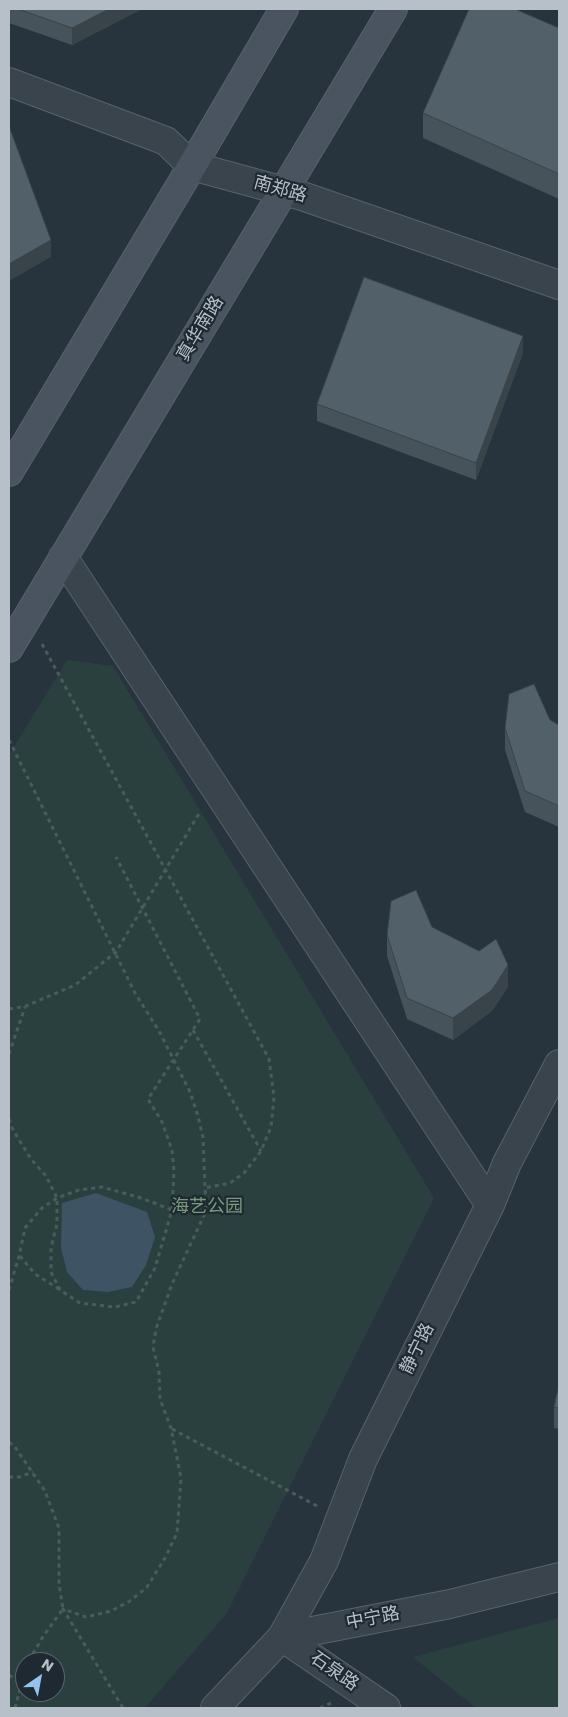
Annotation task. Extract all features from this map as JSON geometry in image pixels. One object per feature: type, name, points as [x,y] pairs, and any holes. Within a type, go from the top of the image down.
[{"type":"main road","points":[[9,472],[284,9]]},
{"type":"main road","name":"真华南路","points":[[9,648],[393,9]]},
{"type":"street","name":"南郑路","points":[[9,82],[166,141],[192,166],[302,196],[559,285]]},
{"type":"street","points":[[64,557],[490,1205]]},
{"type":"street","name":"静宁路","points":[[282,1637],[324,1561],[363,1459],[490,1205],[507,1163],[559,1064]]},
{"type":"street","name":"中宁路","points":[[282,1637],[450,1604],[559,1577]]},
{"type":"street","points":[[215,1708],[282,1637]]},
{"type":"street","name":"石泉路","points":[[282,1637],[386,1708]]},
{"type":"path","points":[[27,618],[269,1060],[274,1097],[271,1127],[261,1151],[244,1173],[230,1183],[205,1188]]},
{"type":"path","points":[[9,740],[135,992],[190,1092],[198,1116],[202,1138],[206,1211],[172,1284],[156,1329],[153,1347],[159,1372],[160,1399],[171,1428],[181,1478],[177,1533],[165,1558],[147,1587],[130,1601],[111,1611],[86,1617],[63,1609]]},
{"type":"path","points":[[9,1009],[26,1006],[75,985],[116,952],[215,788]]},
{"type":"path","points":[[20,1256],[35,1274],[80,1303],[115,1307],[136,1302],[155,1268],[172,1210],[174,1171],[172,1150],[162,1122],[148,1099],[200,1018],[116,857]]},
{"type":"path","points":[[9,1054],[26,1006]]},
{"type":"path","points":[[193,1030],[261,1151]]},
{"type":"path","points":[[9,1119],[13,1130],[31,1159],[46,1176],[57,1198],[57,1224],[50,1248],[51,1272],[60,1290]]},
{"type":"path","points":[[9,1290],[20,1256],[25,1228],[42,1208],[57,1198],[79,1190],[102,1187],[141,1198],[172,1210],[206,1211]]},
{"type":"path","points":[[171,1428],[340,1519]]},
{"type":"path","points":[[9,1442],[15,1447],[45,1492],[58,1528],[59,1584],[63,1609],[122,1708]]},
{"type":"path","points":[[9,1477],[19,1477],[32,1472]]},
{"type":"path","points":[[34,1652],[63,1609]]},
{"type":"green space","name":"海艺公园","points":[[67,660],[113,666],[434,1198],[227,1613],[145,1708],[9,1708],[9,755]]},
{"type":"green space","points":[[559,1618],[559,1708],[476,1708],[413,1657]]},
{"type":"water","points":[[96,1193],[147,1212],[155,1237],[146,1265],[132,1287],[108,1292],[83,1290],[67,1272],[61,1248],[62,1203]]},
{"type":"building","points":[[18,9],[109,9],[72,28]]},
{"type":"building","points":[[469,9],[515,9],[559,28],[559,174],[423,113]]},
{"type":"building","points":[[9,126],[51,240],[9,264]]},
{"type":"building","points":[[364,277],[523,336],[476,463],[317,404]]},
{"type":"building","points":[[534,684],[550,720],[559,725],[559,806],[525,791],[505,728],[509,694]]},
{"type":"building","points":[[416,890],[432,927],[479,951],[496,939],[508,965],[492,990],[453,1018],[407,998],[387,935],[391,901]]},
{"type":"building","points":[[559,1385],[559,1408],[554,1407]]}]
